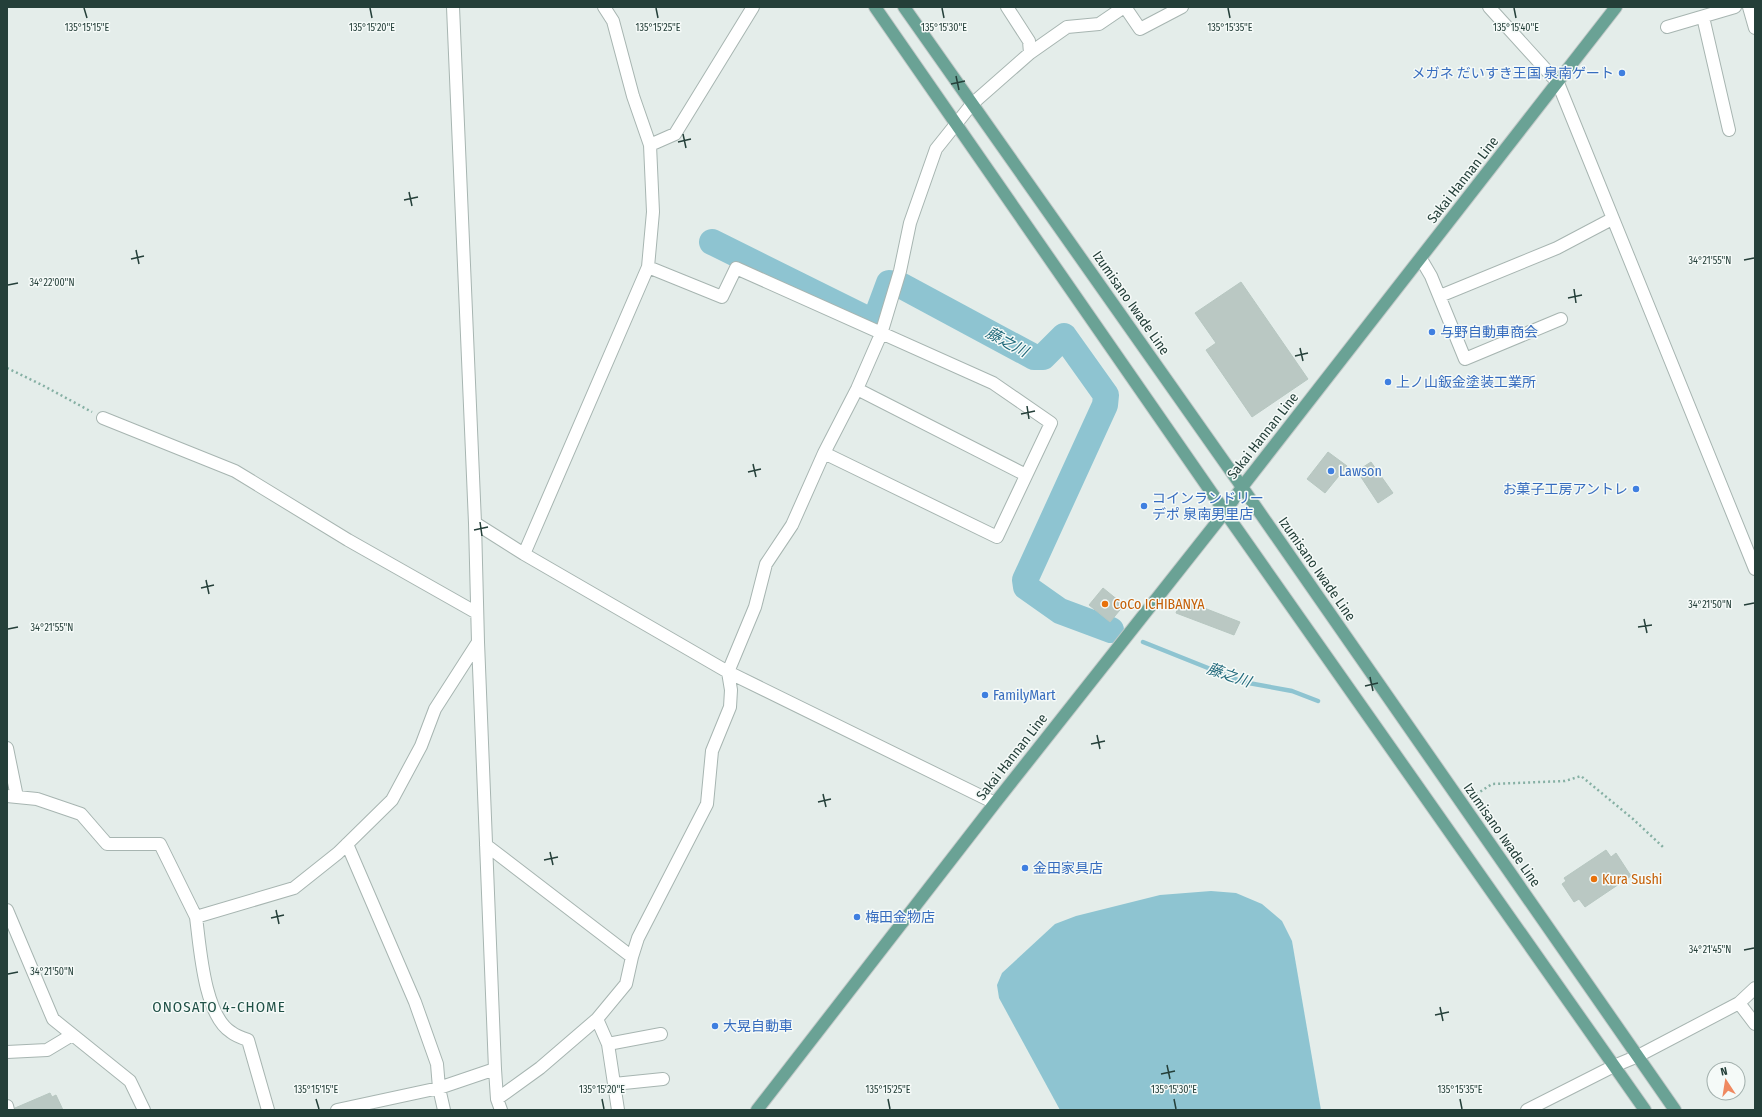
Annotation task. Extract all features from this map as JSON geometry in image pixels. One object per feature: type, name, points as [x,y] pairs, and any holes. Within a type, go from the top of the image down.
[{"type":"main road","points":[[875,7],[1225,512],[1645,1110]]},
{"type":"main road","name":"Izumisano Iwade Line","points":[[904,7],[1242,487],[1675,1110]]},
{"type":"main road","name":"Sakai Hannan Line","points":[[756,1110],[995,803],[1225,512],[1242,487],[1616,7]]},
{"type":"street","points":[[453,7],[475,524],[478,642],[495,1069],[499,1105]]},
{"type":"street","points":[[524,554],[648,267],[653,212],[650,145],[633,96],[613,21],[604,7]]},
{"type":"street","points":[[650,145],[676,134],[753,7]]},
{"type":"street","points":[[1007,7],[1029,41],[1030,53]]},
{"type":"street","points":[[499,1105],[597,1019],[626,984],[638,938],[707,804],[712,751],[730,707],[732,690],[728,672],[755,607],[766,564],[792,525],[824,453],[857,389],[881,334],[896,284],[910,223],[936,149],[972,104],[1030,53],[1067,27],[1099,24],[1124,7],[1140,29],[1182,7]]},
{"type":"street","points":[[1489,7],[1558,83],[1755,569]]},
{"type":"street","points":[[1667,28],[1735,7]]},
{"type":"street","points":[[1749,7],[1755,28]]},
{"type":"street","points":[[1703,16],[1730,130]]},
{"type":"street","points":[[1440,296],[1557,248],[1612,219]]},
{"type":"street","points":[[1421,259],[1440,296],[1464,359],[1561,319]]},
{"type":"street","points":[[648,267],[722,297],[736,268],[993,383],[1051,423],[997,537],[824,453]]},
{"type":"street","points":[[857,389],[1026,475]]},
{"type":"street","points":[[103,418],[235,471],[348,540],[477,613]]},
{"type":"street","points":[[475,524],[728,672],[995,803]]},
{"type":"street","points":[[196,917],[294,888],[347,844],[392,800],[421,746],[435,709],[478,642]]},
{"type":"street","points":[[7,748],[12,796],[37,800],[81,814],[107,844],[160,844],[196,917],[206,989],[218,1017],[230,1032],[248,1040],[268,1110]]},
{"type":"street","points":[[347,844],[415,1002],[437,1064],[439,1088],[444,1110]]},
{"type":"street","points":[[486,845],[632,957]]},
{"type":"street","points":[[7,910],[53,1019],[130,1081],[144,1110]]},
{"type":"street","points":[[1527,1110],[1614,1066],[1638,1056],[1739,1003],[1755,988]]},
{"type":"street","points":[[1739,1003],[1755,1024]]},
{"type":"street","points":[[597,1019],[608,1044],[618,1110]]},
{"type":"street","points":[[608,1044],[661,1034]]},
{"type":"street","points":[[7,1052],[47,1050],[72,1035]]},
{"type":"street","points":[[337,1110],[439,1088],[495,1069]]},
{"type":"street","points":[[614,1084],[662,1079]]},
{"type":"street","points":[[7,1106],[8,1110]]},
{"type":"path","points":[[7,368],[103,418]]},
{"type":"path","points":[[1462,803],[1492,784],[1566,781],[1581,776],[1633,819],[1663,847]]},
{"type":"water","points":[[1211,891],[1236,893],[1262,904],[1282,921],[1292,941],[1321,1110],[1060,1110],[999,998],[997,985],[1002,973],[1055,924],[1076,916],[1160,895]]},
{"type":"building","points":[[1241,282],[1308,379],[1252,417],[1206,350],[1216,343],[1195,313]]},
{"type":"building","points":[[1328,452],[1347,466],[1325,493],[1307,479]]},
{"type":"building","points":[[1371,462],[1393,493],[1378,503],[1357,471]]},
{"type":"building","points":[[1103,588],[1124,605],[1110,622],[1089,605]]},
{"type":"building","points":[[1181,599],[1240,622],[1234,635],[1176,613]]},
{"type":"building","points":[[1606,850],[1611,857],[1616,853],[1631,876],[1585,907],[1579,899],[1574,902],[1562,884],[1566,881],[1564,878]]},
{"type":"building","points":[[50,1093],[52,1097],[56,1095],[63,1110],[15,1110],[15,1108]]},
{"type":"waterway","name":"藤之川","points":[[712,242],[869,320],[876,318],[889,283],[902,286],[1034,357],[1043,357],[1064,336],[1106,395],[1105,405],[1025,580],[1026,587],[1060,611],[1111,630]]},
{"type":"waterway","name":"藤之川","points":[[1143,642],[1243,682],[1292,691],[1318,701]]},
{"type":"place","name":"メガネ だいすき王国 泉南ゲート","points":[[1622,73]]},
{"type":"place","name":"与野自動車商会","points":[[1432,332]]},
{"type":"place","name":"上ノ山鈑金塗装工業所","points":[[1388,382]]},
{"type":"place","name":"Lawson","points":[[1331,471]]},
{"type":"place","name":"お菓子工房アントレ","points":[[1636,489]]},
{"type":"place","name":"コインランドリー デポ 泉南男里店","points":[[1144,506]]},
{"type":"place","name":"CoCo ICHIBANYA","points":[[1105,604]]},
{"type":"place","name":"FamilyMart","points":[[985,695]]},
{"type":"place","name":"金田家具店","points":[[1025,868]]},
{"type":"place","name":"Kura Sushi","points":[[1594,879]]},
{"type":"place","name":"梅田金物店","points":[[857,917]]},
{"type":"place","name":"大晃自動車","points":[[715,1026]]},
{"type":"district","name":"ONOSATO 4-CHOME","points":[[219,1007]]}]
